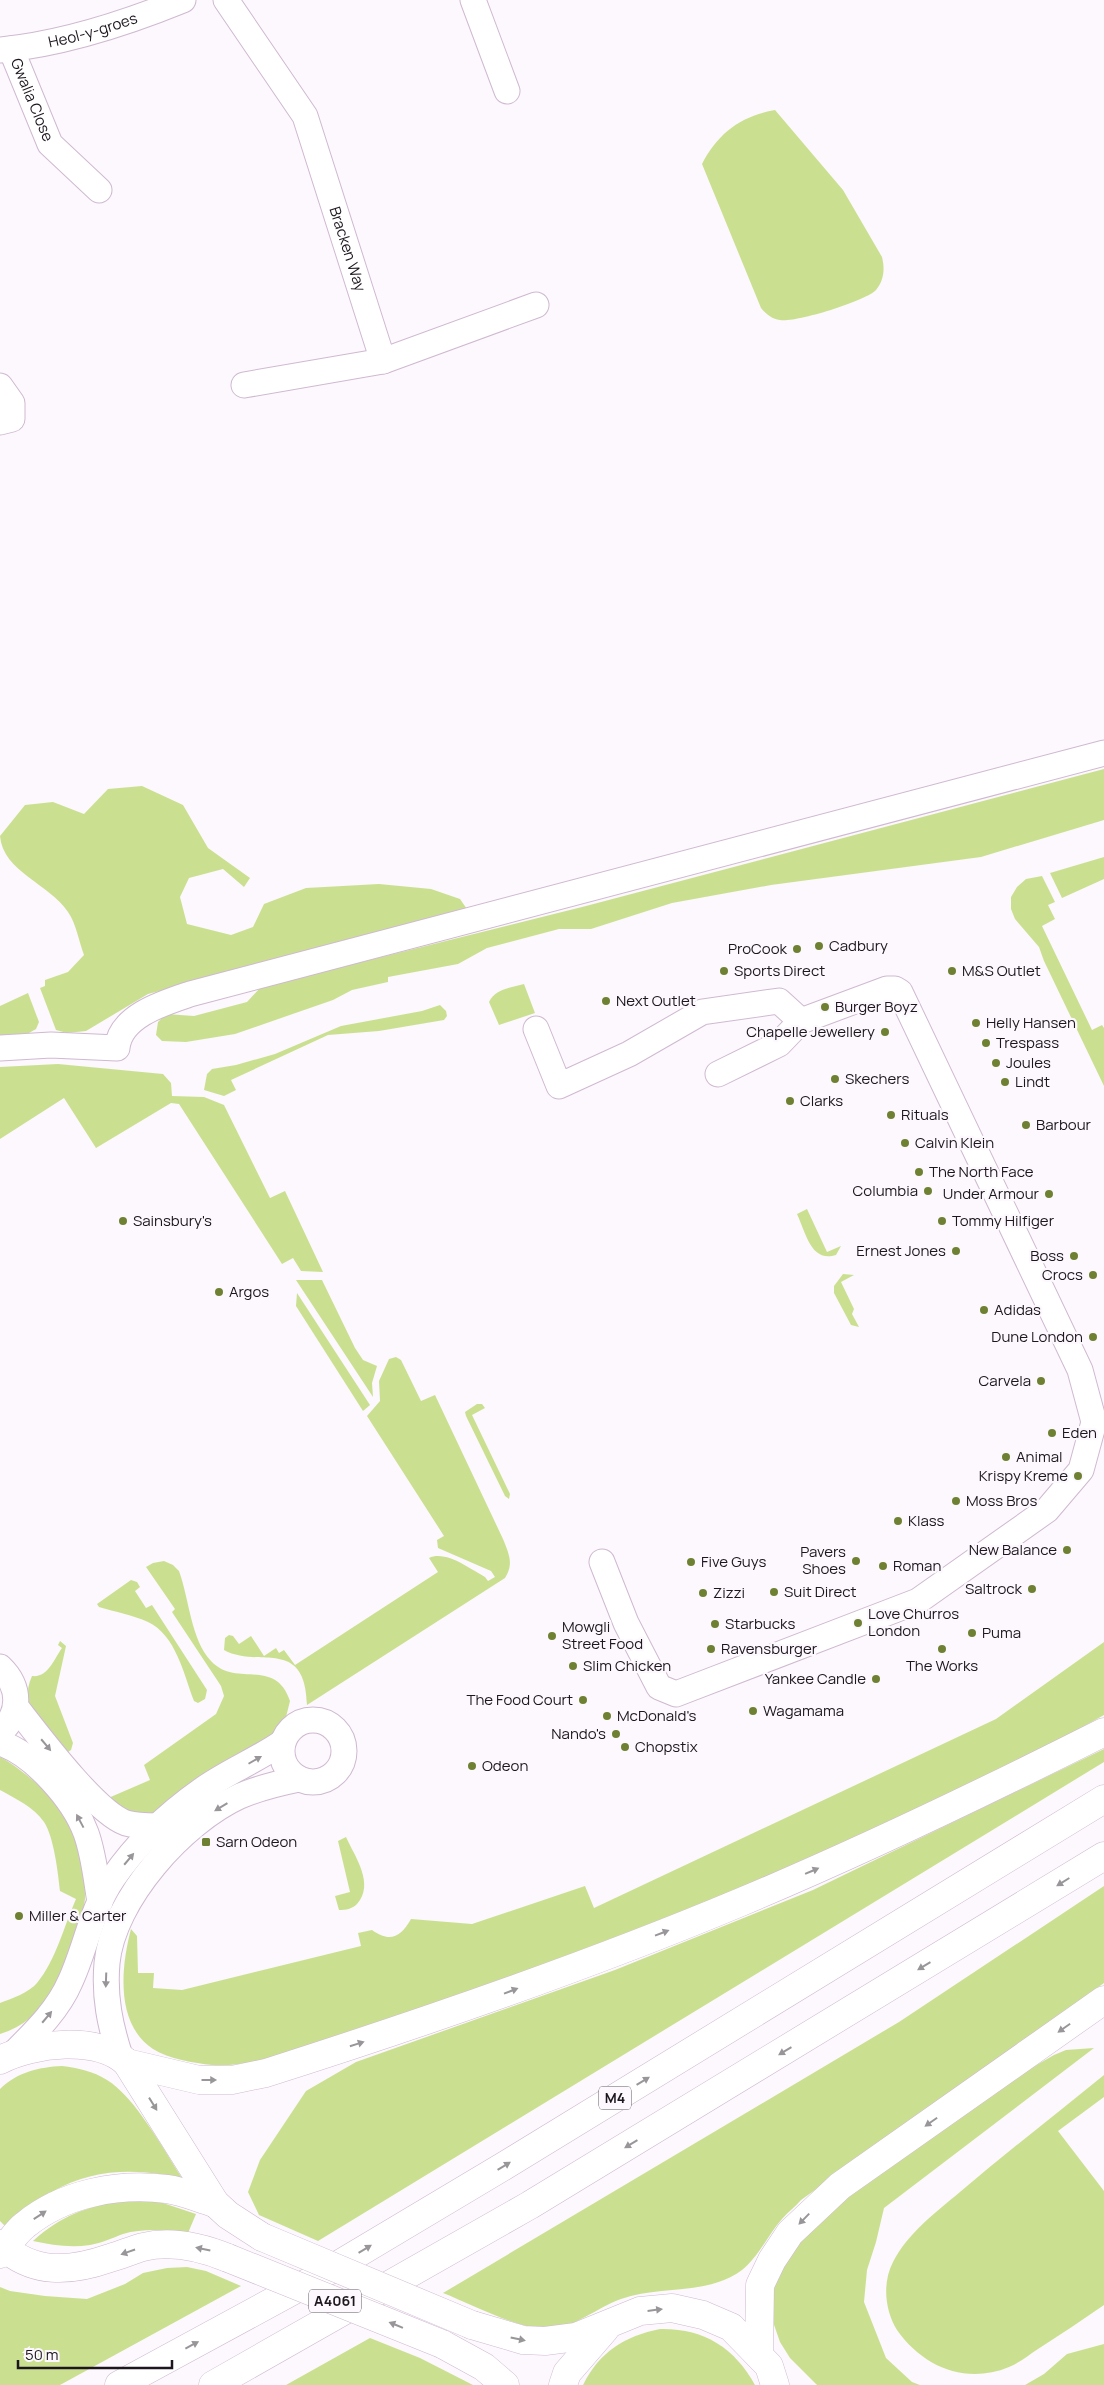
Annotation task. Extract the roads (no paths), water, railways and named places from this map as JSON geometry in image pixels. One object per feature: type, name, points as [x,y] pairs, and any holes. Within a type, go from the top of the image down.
[{"type":"main road","points":[[7,2057],[60,2044],[98,2048],[124,2060],[199,2080],[232,2080],[266,2073],[491,1999],[739,1903],[864,1849],[1104,1732]]},
{"type":"main road","name":"M4","points":[[119,2385],[318,2277],[411,2222],[1104,1799]]},
{"type":"main road","points":[[213,2385],[530,2205],[1104,1856]]},
{"type":"main road","points":[[792,2385],[768,2368],[760,2285],[772,2260],[790,2233],[840,2186],[1104,2000]]},
{"type":"main road","name":"A4061","points":[[124,2060],[215,2203],[228,2216],[262,2237],[472,2325],[523,2340],[545,2341],[576,2337],[640,2312],[672,2308],[704,2314],[731,2327],[768,2368]]},
{"type":"main road","points":[[1,2249],[24,2226],[51,2208],[79,2196],[110,2188],[168,2189],[215,2203]]},
{"type":"main road","name":"A4061","points":[[1,2249],[32,2266],[50,2268],[70,2268],[108,2259],[143,2247],[176,2244],[208,2250],[442,2344],[484,2367],[505,2385]]},
{"type":"main road","name":"A4061","points":[[563,2385],[567,2373],[595,2338],[609,2325]]},
{"type":"street","name":"Heol-y-groes","points":[[6,49],[68,38],[133,11],[183,0]]},
{"type":"street","name":"Bracken Way","points":[[226,0],[306,116],[383,361]]},
{"type":"street","points":[[473,0],[507,91]]},
{"type":"street","name":"Gwalia Close","points":[[6,49],[50,144],[99,190]]},
{"type":"street","points":[[244,385],[383,361],[536,306]]},
{"type":"street","points":[[0,386],[12,403],[12,419],[0,422]]},
{"type":"street","points":[[0,1048],[45,1045],[117,1048],[118,1038],[122,1030],[156,1006],[190,994],[1104,753]]},
{"type":"street","points":[[602,1562],[626,1622],[659,1687],[676,1694],[918,1601],[1047,1510],[1081,1470],[1094,1422],[1080,1370],[900,992],[895,989],[886,989],[801,1021],[779,1044],[718,1074]]},
{"type":"street","points":[[536,1029],[558,1086],[629,1054],[702,1012],[779,1001],[801,1021]]},
{"type":"street","points":[[0,1667],[7,1674],[15,1689],[16,1707],[13,1717],[0,1733]]},
{"type":"street","points":[[16,1707],[72,1776],[102,1807],[125,1823],[157,1826]]},
{"type":"street","points":[[7,2057],[62,1999],[71,1981],[89,1925],[113,1878],[157,1826],[203,1790],[283,1742],[291,1728],[309,1720],[317,1720],[332,1725],[341,1737],[344,1754],[342,1762],[332,1775],[317,1782],[299,1779],[248,1793],[217,1809],[178,1840],[153,1867],[129,1901],[114,1932],[107,1962],[106,2003],[110,2026],[124,2060]]},
{"type":"street","points":[[283,1742],[284,1763],[299,1779]]},
{"type":"street","points":[[0,1743],[34,1764],[60,1791],[79,1817],[89,1843],[100,1902]]},
{"type":"place","name":"Cadbury","points":[[819,946]]},
{"type":"place","name":"ProCook","points":[[797,949]]},
{"type":"place","name":"Sports Direct","points":[[724,971]]},
{"type":"place","name":"M&S Outlet","points":[[952,971]]},
{"type":"place","name":"Next Outlet","points":[[606,1001]]},
{"type":"place","name":"Burger Boyz","points":[[825,1007]]},
{"type":"place","name":"Helly Hansen","points":[[976,1023]]},
{"type":"place","name":"Chapelle Jewellery","points":[[885,1032]]},
{"type":"place","name":"Trespass","points":[[986,1043]]},
{"type":"place","name":"Joules","points":[[996,1063]]},
{"type":"place","name":"Skechers","points":[[835,1079]]},
{"type":"place","name":"Lindt","points":[[1005,1082]]},
{"type":"place","name":"Clarks","points":[[790,1101]]},
{"type":"place","name":"Rituals","points":[[891,1115]]},
{"type":"place","name":"Barbour","points":[[1026,1125]]},
{"type":"place","name":"Calvin Klein","points":[[905,1143]]},
{"type":"place","name":"The North Face","points":[[919,1172]]},
{"type":"place","name":"Columbia","points":[[928,1191]]},
{"type":"place","name":"Under Armour","points":[[1049,1194]]},
{"type":"place","name":"Sainsbury's","points":[[123,1221]]},
{"type":"place","name":"Tommy Hilfiger","points":[[942,1221]]},
{"type":"place","name":"Ernest Jones","points":[[956,1251]]},
{"type":"place","name":"Boss","points":[[1074,1256]]},
{"type":"place","name":"Crocs","points":[[1093,1275]]},
{"type":"place","name":"Argos","points":[[219,1292]]},
{"type":"place","name":"Adidas","points":[[984,1310]]},
{"type":"place","name":"Dune London","points":[[1093,1337]]},
{"type":"place","name":"Carvela","points":[[1041,1381]]},
{"type":"place","name":"Eden","points":[[1052,1433]]},
{"type":"place","name":"Animal","points":[[1006,1457]]},
{"type":"place","name":"Krispy Kreme","points":[[1078,1476]]},
{"type":"place","name":"Moss Bros","points":[[956,1501]]},
{"type":"place","name":"Klass","points":[[898,1521]]},
{"type":"place","name":"New Balance","points":[[1067,1550]]},
{"type":"place","name":"Pavers Shoes","points":[[856,1561]]},
{"type":"place","name":"Five Guys","points":[[691,1562]]},
{"type":"place","name":"Roman","points":[[883,1566]]},
{"type":"place","name":"Saltrock","points":[[1032,1589]]},
{"type":"place","name":"Suit Direct","points":[[774,1592]]},
{"type":"place","name":"Zizzi","points":[[703,1593]]},
{"type":"place","name":"Love Churros London","points":[[858,1623]]},
{"type":"place","name":"Starbucks","points":[[715,1624]]},
{"type":"place","name":"Puma","points":[[972,1633]]},
{"type":"place","name":"Mowgli Street Food","points":[[552,1636]]},
{"type":"place","name":"Ravensburger","points":[[711,1649]]},
{"type":"place","name":"The Works","points":[[942,1649]]},
{"type":"place","name":"Slim Chicken","points":[[573,1666]]},
{"type":"place","name":"Yankee Candle","points":[[876,1679]]},
{"type":"place","name":"The Food Court","points":[[583,1700]]},
{"type":"place","name":"Wagamama","points":[[753,1711]]},
{"type":"place","name":"McDonald's","points":[[607,1716]]},
{"type":"place","name":"Nando's","points":[[616,1734]]},
{"type":"place","name":"Chopstix","points":[[625,1747]]},
{"type":"place","name":"Odeon","points":[[472,1766]]},
{"type":"place","name":"Sarn Odeon","points":[[206,1842]]},
{"type":"place","name":"Miller & Carter","points":[[19,1916]]}]
